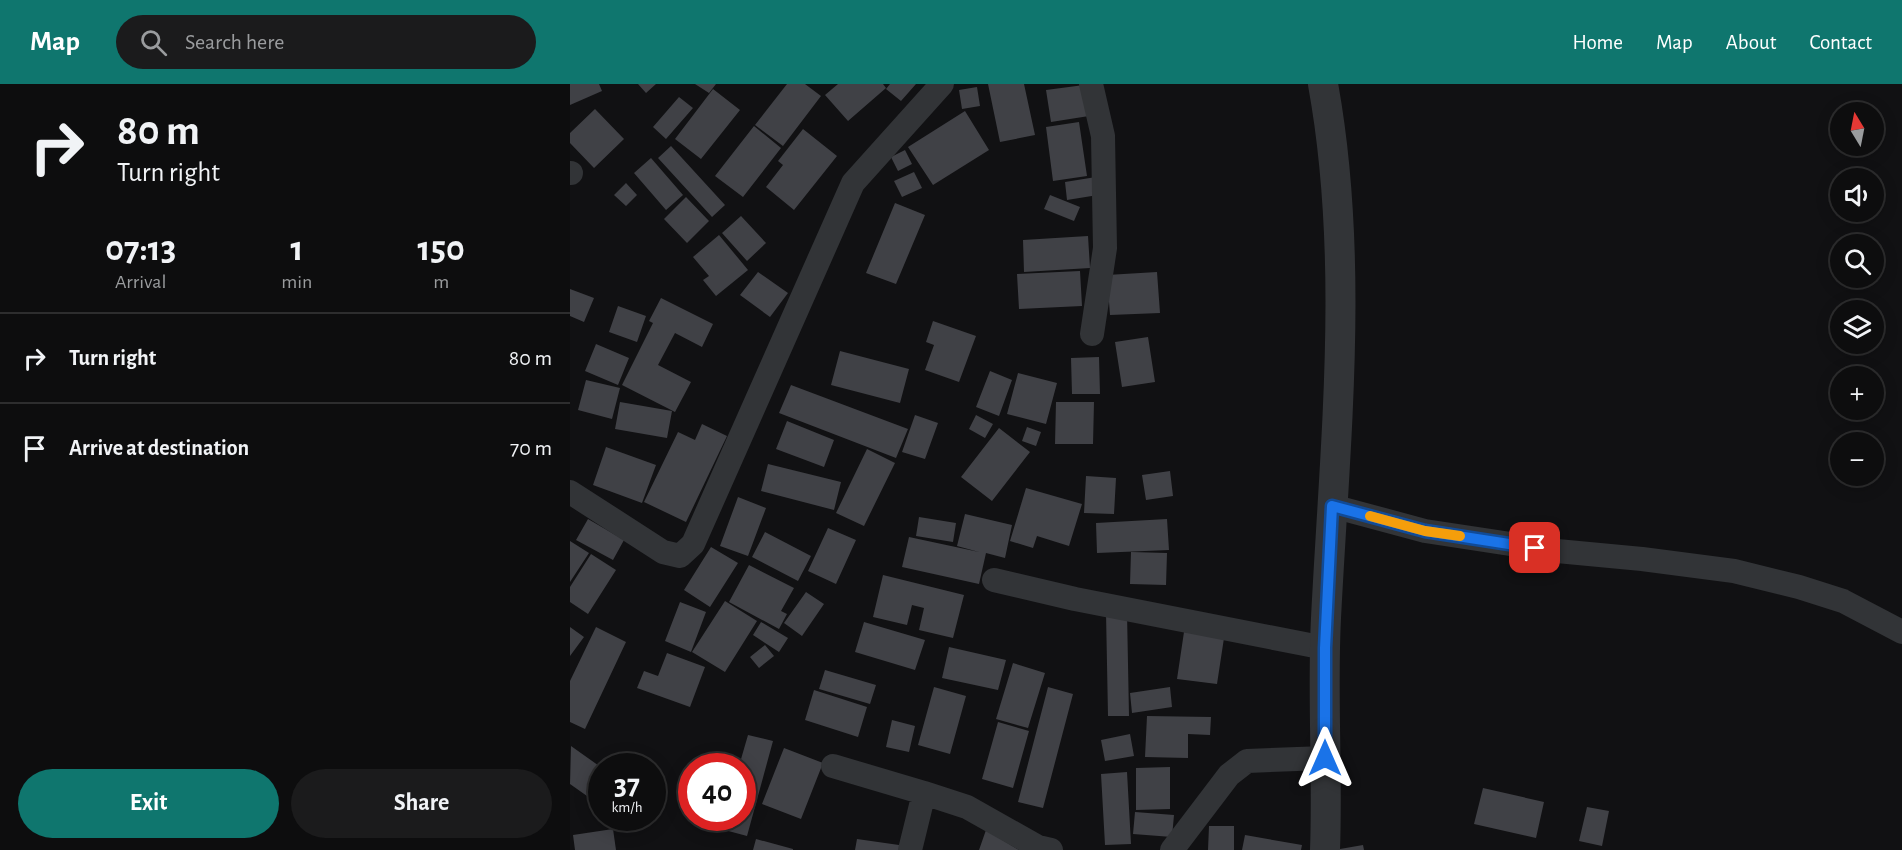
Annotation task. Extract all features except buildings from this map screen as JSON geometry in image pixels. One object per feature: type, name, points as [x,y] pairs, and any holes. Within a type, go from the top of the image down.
[{"type":"street","points":[[572,499],[663,552],[680,556],[693,544],[853,183],[942,84]]},
{"type":"street","points":[[1091,84],[1103,136],[1105,248],[1092,334]]},
{"type":"street","points":[[1323,84],[1329,118],[1337,214],[1341,343],[1325,648],[1325,850]]},
{"type":"street","points":[[1332,506],[1425,531],[1557,551],[1734,571],[1799,587],[1843,601],[1902,632]]},
{"type":"street","points":[[994,579],[1075,599],[1325,648]]},
{"type":"street","points":[[1172,850],[1228,775],[1247,761],[1325,758]]},
{"type":"street","points":[[833,766],[967,807],[1038,847],[1050,850]]},
{"type":"street","points":[[910,850],[924,793]]},
{"type":"slow traffic","points":[[1370,516],[1425,531],[1460,536]]},
{"type":"route","points":[[1325,758],[1325,648],[1332,506],[1425,531],[1535,548]]}]
